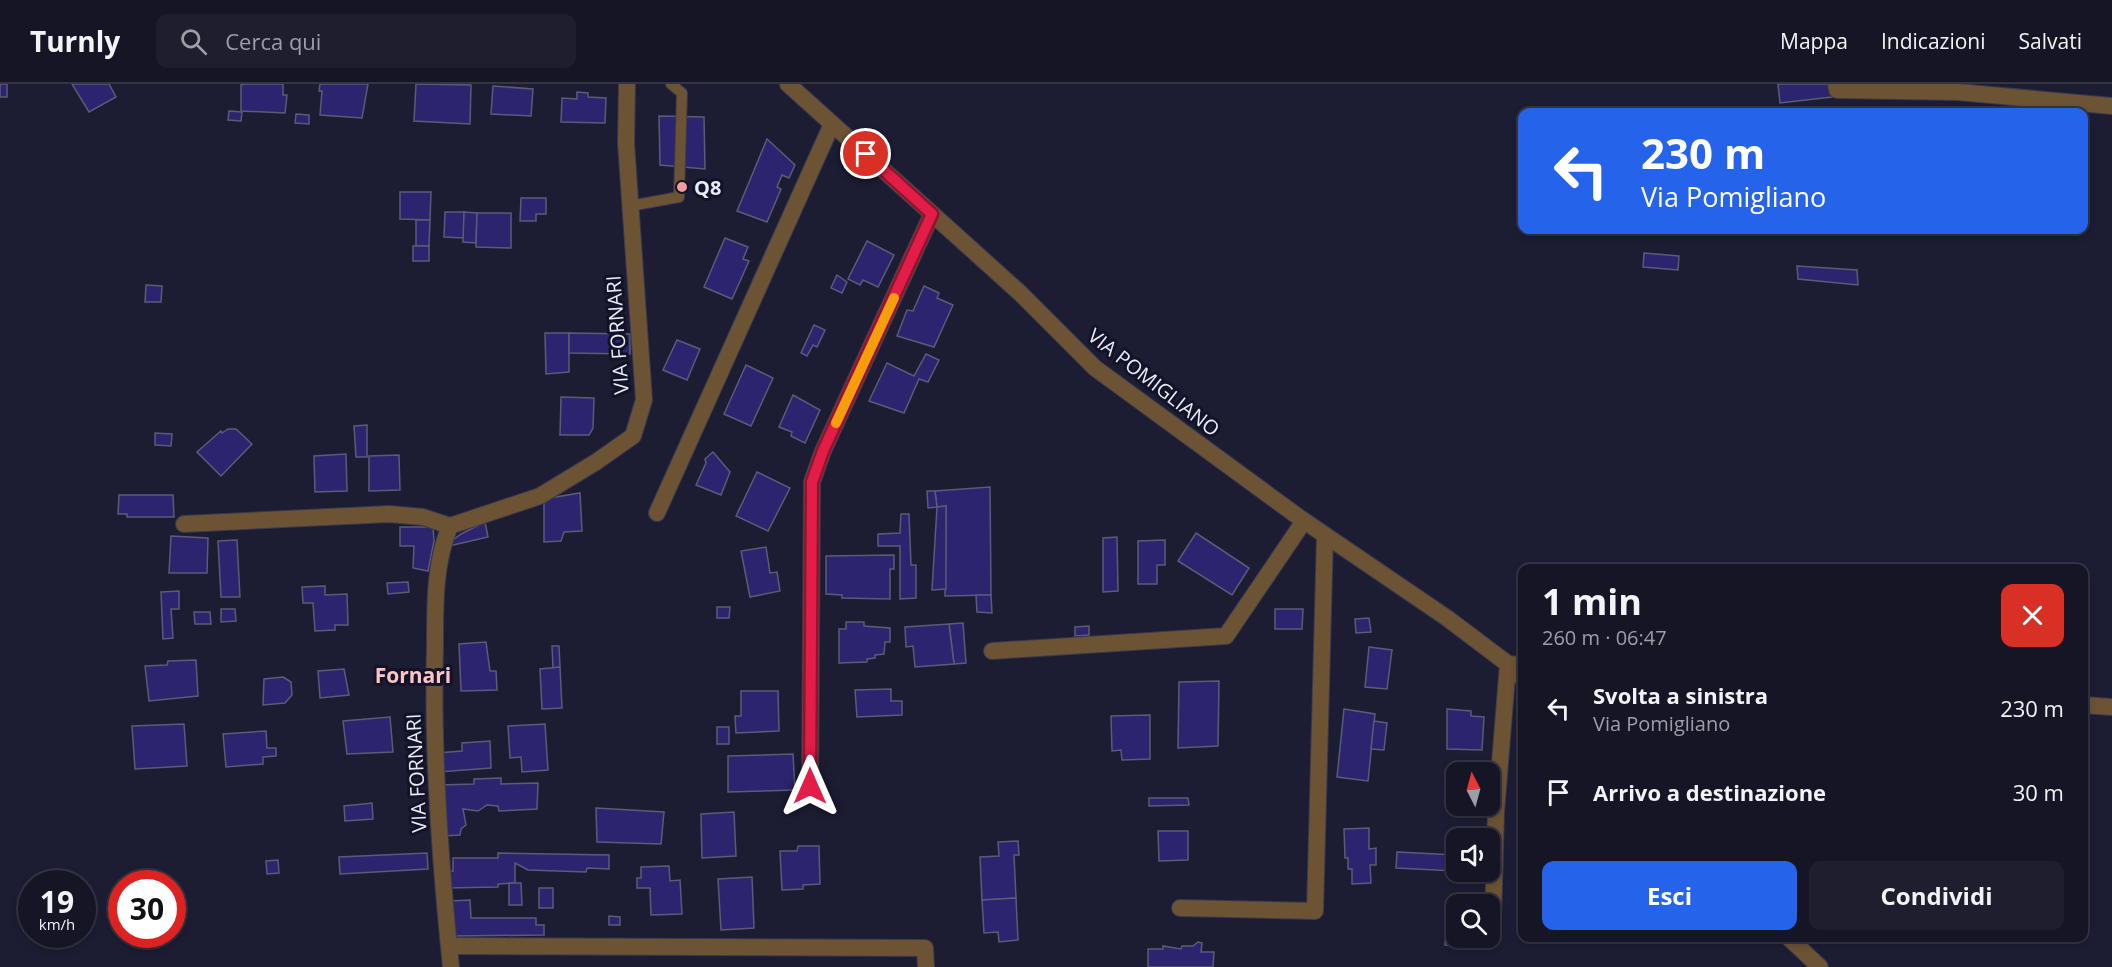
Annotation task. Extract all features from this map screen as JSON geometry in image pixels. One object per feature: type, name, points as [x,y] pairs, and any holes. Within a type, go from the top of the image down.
[{"type":"street","name":"VIA FORNARI","points":[[451,967],[436,793],[433,711],[435,606],[442,545],[450,526],[540,496],[633,436],[644,400],[626,143],[627,84]]},
{"type":"street","name":"VIA POMIGLIANO","points":[[789,84],[1020,293],[1095,368],[1304,521],[1515,664]]},
{"type":"street","points":[[1836,84],[1837,90],[1958,92],[2112,106]]},
{"type":"street","points":[[657,513],[832,124]]},
{"type":"street","points":[[810,786],[812,482],[823,451],[932,214]]},
{"type":"street","points":[[184,524],[389,514],[423,517],[450,526]]},
{"type":"street","points":[[992,651],[1226,636],[1304,521]]},
{"type":"street","points":[[1180,908],[1315,911],[1325,535]]},
{"type":"street","points":[[1494,894],[1496,812],[1515,664]]},
{"type":"street","points":[[2088,705],[2112,706]]},
{"type":"street","points":[[1793,942],[1820,967]]},
{"type":"street","points":[[449,946],[925,948],[926,967]]},
{"type":"lane","points":[[630,206],[679,197],[682,93],[671,84]]},
{"type":"building","points":[[0,84],[7,84],[7,97],[0,97]]},
{"type":"building","points":[[72,84],[109,84],[116,97],[89,112]]},
{"type":"building","points":[[283,84],[283,95],[287,95],[285,113],[241,111],[241,85]]},
{"type":"building","points":[[320,84],[368,84],[362,118],[320,115],[322,91],[319,91]]},
{"type":"building","points":[[416,84],[471,85],[470,124],[414,121]]},
{"type":"building","points":[[1778,84],[1830,84],[1832,97],[1780,103]]},
{"type":"building","points":[[493,86],[533,89],[531,116],[491,114]]},
{"type":"building","points":[[577,92],[588,93],[588,97],[606,98],[605,123],[561,122],[562,98],[577,99]]},
{"type":"building","points":[[229,111],[242,112],[241,121],[228,120]]},
{"type":"building","points":[[296,114],[309,115],[309,124],[295,123]]},
{"type":"building","points":[[659,116],[704,117],[705,169],[660,165]]},
{"type":"building","points":[[767,139],[795,165],[789,178],[782,175],[777,187],[781,189],[767,222],[737,211]]},
{"type":"building","points":[[400,192],[431,192],[430,220],[400,219]]},
{"type":"building","points":[[521,198],[546,198],[546,214],[536,214],[536,221],[520,221]]},
{"type":"building","points":[[445,212],[464,212],[464,238],[444,237]]},
{"type":"building","points":[[464,212],[477,213],[476,243],[463,242]]},
{"type":"building","points":[[477,213],[511,213],[511,248],[476,247]]},
{"type":"building","points":[[416,220],[430,220],[429,246],[416,246]]},
{"type":"building","points":[[725,238],[748,247],[743,259],[749,261],[732,299],[704,287]]},
{"type":"building","points":[[867,241],[894,255],[878,287],[863,280],[860,285],[848,279]]},
{"type":"building","points":[[413,246],[429,246],[429,261],[413,261]]},
{"type":"building","points":[[1644,253],[1679,256],[1678,270],[1643,267]]},
{"type":"building","points":[[1797,266],[1857,270],[1858,285],[1798,279]]},
{"type":"building","points":[[837,275],[847,282],[842,293],[831,288]]},
{"type":"building","points":[[146,285],[162,286],[161,302],[145,302]]},
{"type":"building","points":[[924,286],[939,293],[937,298],[953,305],[934,347],[897,336],[907,310],[913,311]]},
{"type":"building","points":[[814,325],[825,330],[817,347],[813,345],[807,356],[801,353]]},
{"type":"building","points":[[545,333],[569,333],[569,372],[546,374]]},
{"type":"building","points":[[569,333],[630,334],[630,354],[569,353]]},
{"type":"building","points":[[677,340],[700,349],[687,380],[663,370]]},
{"type":"building","points":[[926,354],[939,360],[928,382],[919,379],[904,413],[869,401],[887,363],[914,376]]},
{"type":"building","points":[[746,365],[773,378],[751,426],[724,414]]},
{"type":"building","points":[[793,395],[820,410],[805,443],[791,436],[792,432],[779,427]]},
{"type":"building","points":[[561,397],[594,398],[593,428],[589,435],[560,435]]},
{"type":"building","points":[[367,425],[367,457],[356,457],[354,426]]},
{"type":"building","points":[[228,429],[236,429],[252,444],[221,476],[197,452],[221,431],[222,433]]},
{"type":"building","points":[[155,433],[172,434],[171,446],[155,445]]},
{"type":"building","points":[[713,452],[730,472],[721,495],[696,485],[706,463],[705,459]]},
{"type":"building","points":[[346,454],[347,491],[315,492],[314,456]]},
{"type":"building","points":[[399,455],[400,490],[369,491],[369,456]]},
{"type":"building","points":[[757,472],[790,488],[768,531],[736,516]]},
{"type":"building","points":[[990,487],[991,595],[945,596],[946,506],[937,507],[935,491]]},
{"type":"building","points":[[927,491],[935,491],[937,507],[928,508]]},
{"type":"building","points":[[580,493],[582,531],[564,532],[561,541],[544,542],[544,499]]},
{"type":"building","points":[[119,495],[173,495],[174,517],[127,517],[127,514],[118,514]]},
{"type":"building","points":[[946,506],[946,589],[932,590],[937,507]]},
{"type":"building","points":[[901,514],[909,514],[911,565],[916,565],[916,598],[900,599],[900,546],[878,546],[878,534],[900,533]]},
{"type":"building","points":[[485,522],[488,537],[449,546],[449,543],[461,534]]},
{"type":"building","points":[[400,527],[433,527],[434,541],[428,571],[413,568],[414,546],[400,546]]},
{"type":"building","points":[[1196,533],[1249,568],[1232,595],[1178,561]]},
{"type":"building","points":[[171,536],[208,538],[207,573],[169,573]]},
{"type":"building","points":[[1117,537],[1118,591],[1103,592],[1103,538]]},
{"type":"building","points":[[237,540],[240,597],[221,597],[218,541]]},
{"type":"building","points":[[1165,540],[1165,565],[1157,565],[1157,584],[1138,584],[1138,541]]},
{"type":"building","points":[[766,547],[770,573],[777,572],[780,591],[750,597],[741,551]]},
{"type":"building","points":[[894,555],[894,569],[890,569],[890,599],[842,598],[842,595],[826,594],[826,556]]},
{"type":"building","points":[[408,582],[409,592],[388,594],[387,583]]},
{"type":"building","points":[[325,586],[325,595],[347,594],[348,625],[335,625],[335,630],[315,631],[313,603],[303,603],[302,587]]},
{"type":"building","points":[[179,591],[179,609],[171,609],[173,638],[163,639],[161,592]]},
{"type":"building","points":[[976,595],[991,595],[992,613],[977,612]]},
{"type":"building","points":[[717,607],[730,607],[729,618],[717,618]]},
{"type":"building","points":[[221,609],[235,609],[236,621],[221,622]]},
{"type":"building","points":[[1275,609],[1303,609],[1302,629],[1275,629]]},
{"type":"building","points":[[194,612],[210,612],[211,624],[195,624]]},
{"type":"building","points":[[1369,618],[1371,632],[1356,633],[1355,619]]},
{"type":"building","points":[[846,622],[864,622],[864,626],[890,628],[890,642],[885,642],[884,654],[875,655],[875,658],[867,659],[867,662],[839,663],[839,629],[846,629]]},
{"type":"building","points":[[963,623],[966,663],[954,664],[949,624]]},
{"type":"building","points":[[949,624],[954,664],[915,667],[913,646],[906,647],[905,627]]},
{"type":"building","points":[[1089,626],[1089,635],[1075,636],[1075,627]]},
{"type":"building","points":[[486,642],[490,671],[496,671],[497,690],[461,691],[459,644]]},
{"type":"building","points":[[552,646],[559,646],[560,667],[553,668]]},
{"type":"building","points":[[1369,647],[1392,650],[1387,689],[1365,687]]},
{"type":"building","points":[[196,660],[198,696],[149,701],[145,666],[167,665],[168,661]]},
{"type":"building","points":[[560,667],[562,708],[542,709],[540,669]]},
{"type":"building","points":[[344,669],[349,695],[320,698],[318,671]]},
{"type":"building","points":[[283,677],[291,682],[292,695],[285,703],[263,705],[264,679]]},
{"type":"building","points":[[1219,681],[1218,746],[1178,748],[1179,682]]},
{"type":"building","points":[[891,689],[891,701],[902,701],[902,715],[857,717],[855,690]]},
{"type":"building","points":[[741,691],[778,691],[779,731],[736,733],[735,716],[741,716]]},
{"type":"building","points":[[1344,709],[1375,714],[1368,781],[1337,777]]},
{"type":"building","points":[[1447,709],[1471,711],[1471,716],[1484,717],[1482,750],[1447,749]]},
{"type":"building","points":[[1150,715],[1150,759],[1122,760],[1121,750],[1112,751],[1111,716]]},
{"type":"building","points":[[390,717],[393,752],[347,754],[343,721]]},
{"type":"building","points":[[1374,721],[1387,723],[1384,750],[1371,749]]},
{"type":"building","points":[[184,724],[187,766],[135,769],[132,726]]},
{"type":"building","points":[[545,724],[548,770],[522,772],[521,757],[510,758],[508,726]]},
{"type":"building","points":[[717,727],[729,727],[729,744],[717,744]]},
{"type":"building","points":[[266,731],[267,748],[276,748],[276,756],[263,757],[263,764],[226,767],[223,734]]},
{"type":"building","points":[[490,741],[491,768],[438,772],[437,753],[462,751],[462,743]]},
{"type":"building","points":[[793,754],[795,790],[728,792],[728,756]]},
{"type":"building","points":[[501,778],[501,784],[538,783],[537,809],[499,811],[498,806],[487,805],[478,811],[463,809],[466,825],[461,829],[460,835],[443,836],[440,785],[474,784],[474,779]]},
{"type":"building","points":[[1149,798],[1188,798],[1189,805],[1149,806]]},
{"type":"building","points":[[372,803],[373,819],[345,821],[344,806]]},
{"type":"building","points":[[596,808],[664,812],[661,844],[597,842]]},
{"type":"building","points":[[734,812],[736,856],[702,858],[701,814]]},
{"type":"building","points":[[1369,828],[1369,849],[1376,848],[1376,865],[1370,865],[1371,883],[1352,884],[1352,869],[1348,869],[1348,858],[1345,858],[1344,829]]},
{"type":"building","points":[[1158,831],[1188,831],[1188,860],[1159,861]]},
{"type":"building","points":[[1018,841],[1019,855],[1014,855],[1016,898],[982,900],[980,857],[999,856],[998,842]]},
{"type":"building","points":[[798,846],[819,846],[820,884],[803,885],[803,889],[782,890],[780,851],[797,851]]},
{"type":"building","points":[[1397,852],[1446,854],[1446,870],[1396,868]]},
{"type":"building","points":[[427,853],[428,869],[340,874],[339,857]]},
{"type":"building","points":[[498,853],[609,855],[609,869],[587,868],[586,872],[528,870],[515,863],[515,883],[498,884],[498,887],[446,888],[445,871],[453,871],[453,858],[498,858]]},
{"type":"building","points":[[278,860],[279,873],[267,874],[266,861]]},
{"type":"building","points":[[669,866],[670,881],[680,880],[682,914],[651,915],[650,888],[637,888],[637,878],[641,878],[641,867]]},
{"type":"building","points":[[752,877],[754,928],[721,930],[718,879]]},
{"type":"building","points":[[509,883],[521,883],[522,905],[509,905]]},
{"type":"building","points":[[539,888],[553,888],[553,908],[539,908]]},
{"type":"building","points":[[1016,898],[1018,940],[999,942],[998,932],[984,933],[982,900]]},
{"type":"building","points":[[470,900],[471,918],[536,918],[536,925],[544,925],[544,935],[453,936],[450,901]]},
{"type":"building","points":[[609,916],[620,917],[620,925],[609,925]]},
{"type":"building","points":[[1198,942],[1202,943],[1201,952],[1214,952],[1213,967],[1148,967],[1148,949],[1163,949],[1163,946],[1181,949],[1182,946],[1193,946]]},
{"type":"slow traffic","points":[[836,423],[894,298]]},
{"type":"place","name":"Q8","points":[[682,187]]},
{"type":"district","name":"Fornari","points":[[413,675]]},
{"type":"route","points":[[810,786],[812,482],[823,451],[932,214],[866,154]]}]
